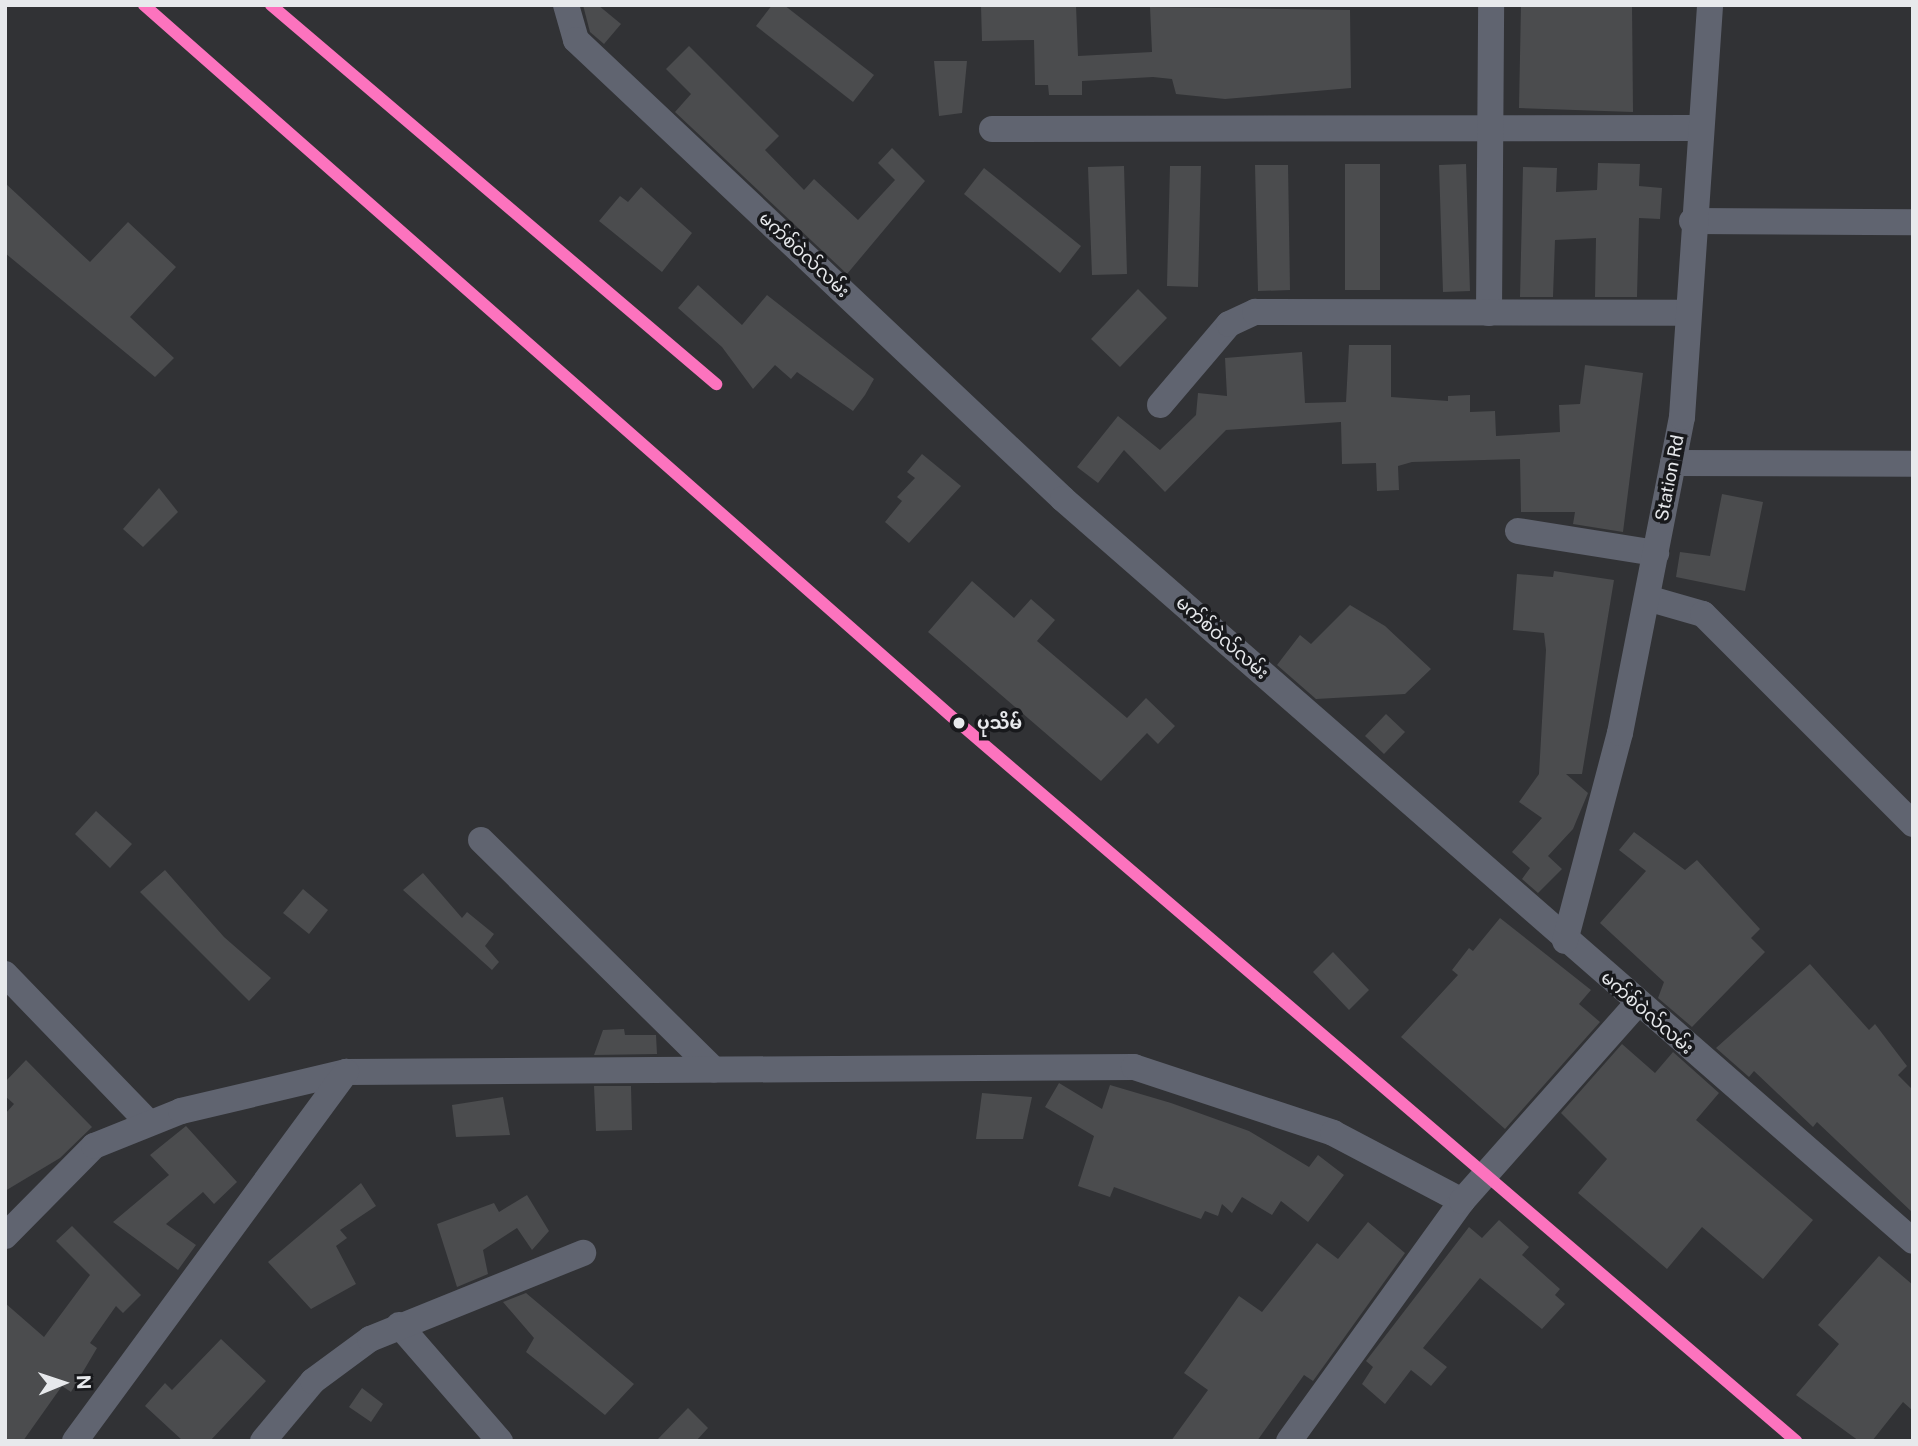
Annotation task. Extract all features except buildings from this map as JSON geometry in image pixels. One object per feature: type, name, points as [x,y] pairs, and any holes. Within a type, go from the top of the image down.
[{"type":"street","name":"မက်စ်ဝဲလ်လမ်း","points":[[566,5],[576,40],[1053,489],[1637,1004],[1913,1241]]},
{"type":"street","points":[[1489,313],[1491,5]]},
{"type":"street","name":"Station Rd","points":[[1565,941],[1620,733],[1673,463],[1710,5]]},
{"type":"street","points":[[992,129],[1492,126],[1698,128]]},
{"type":"street","points":[[1692,221],[1913,222]]},
{"type":"street","points":[[1160,405],[1229,324],[1255,312],[1687,313]]},
{"type":"street","points":[[1673,463],[1913,464]]},
{"type":"street","points":[[1517,531],[1656,553]]},
{"type":"street","points":[[1647,598],[1703,614],[1913,824]]},
{"type":"street","points":[[481,840],[714,1070]]},
{"type":"street","points":[[5,974],[149,1123]]},
{"type":"street","points":[[1289,1441],[1462,1201],[1637,1004]]},
{"type":"street","points":[[5,1236],[94,1146],[149,1123],[346,1072],[1134,1067],[1334,1133],[1462,1201]]},
{"type":"street","points":[[75,1441],[346,1072]]},
{"type":"street","points":[[263,1441],[313,1381],[399,1325],[583,1253]]},
{"type":"street","points":[[399,1325],[500,1441]]},
{"type":"transit line","points":[[144,5],[959,723],[1796,1441]]},
{"type":"transit line","points":[[271,5],[716,384]]},
{"type":"place","name":"ပုသိမ်","points":[[959,723]]}]
